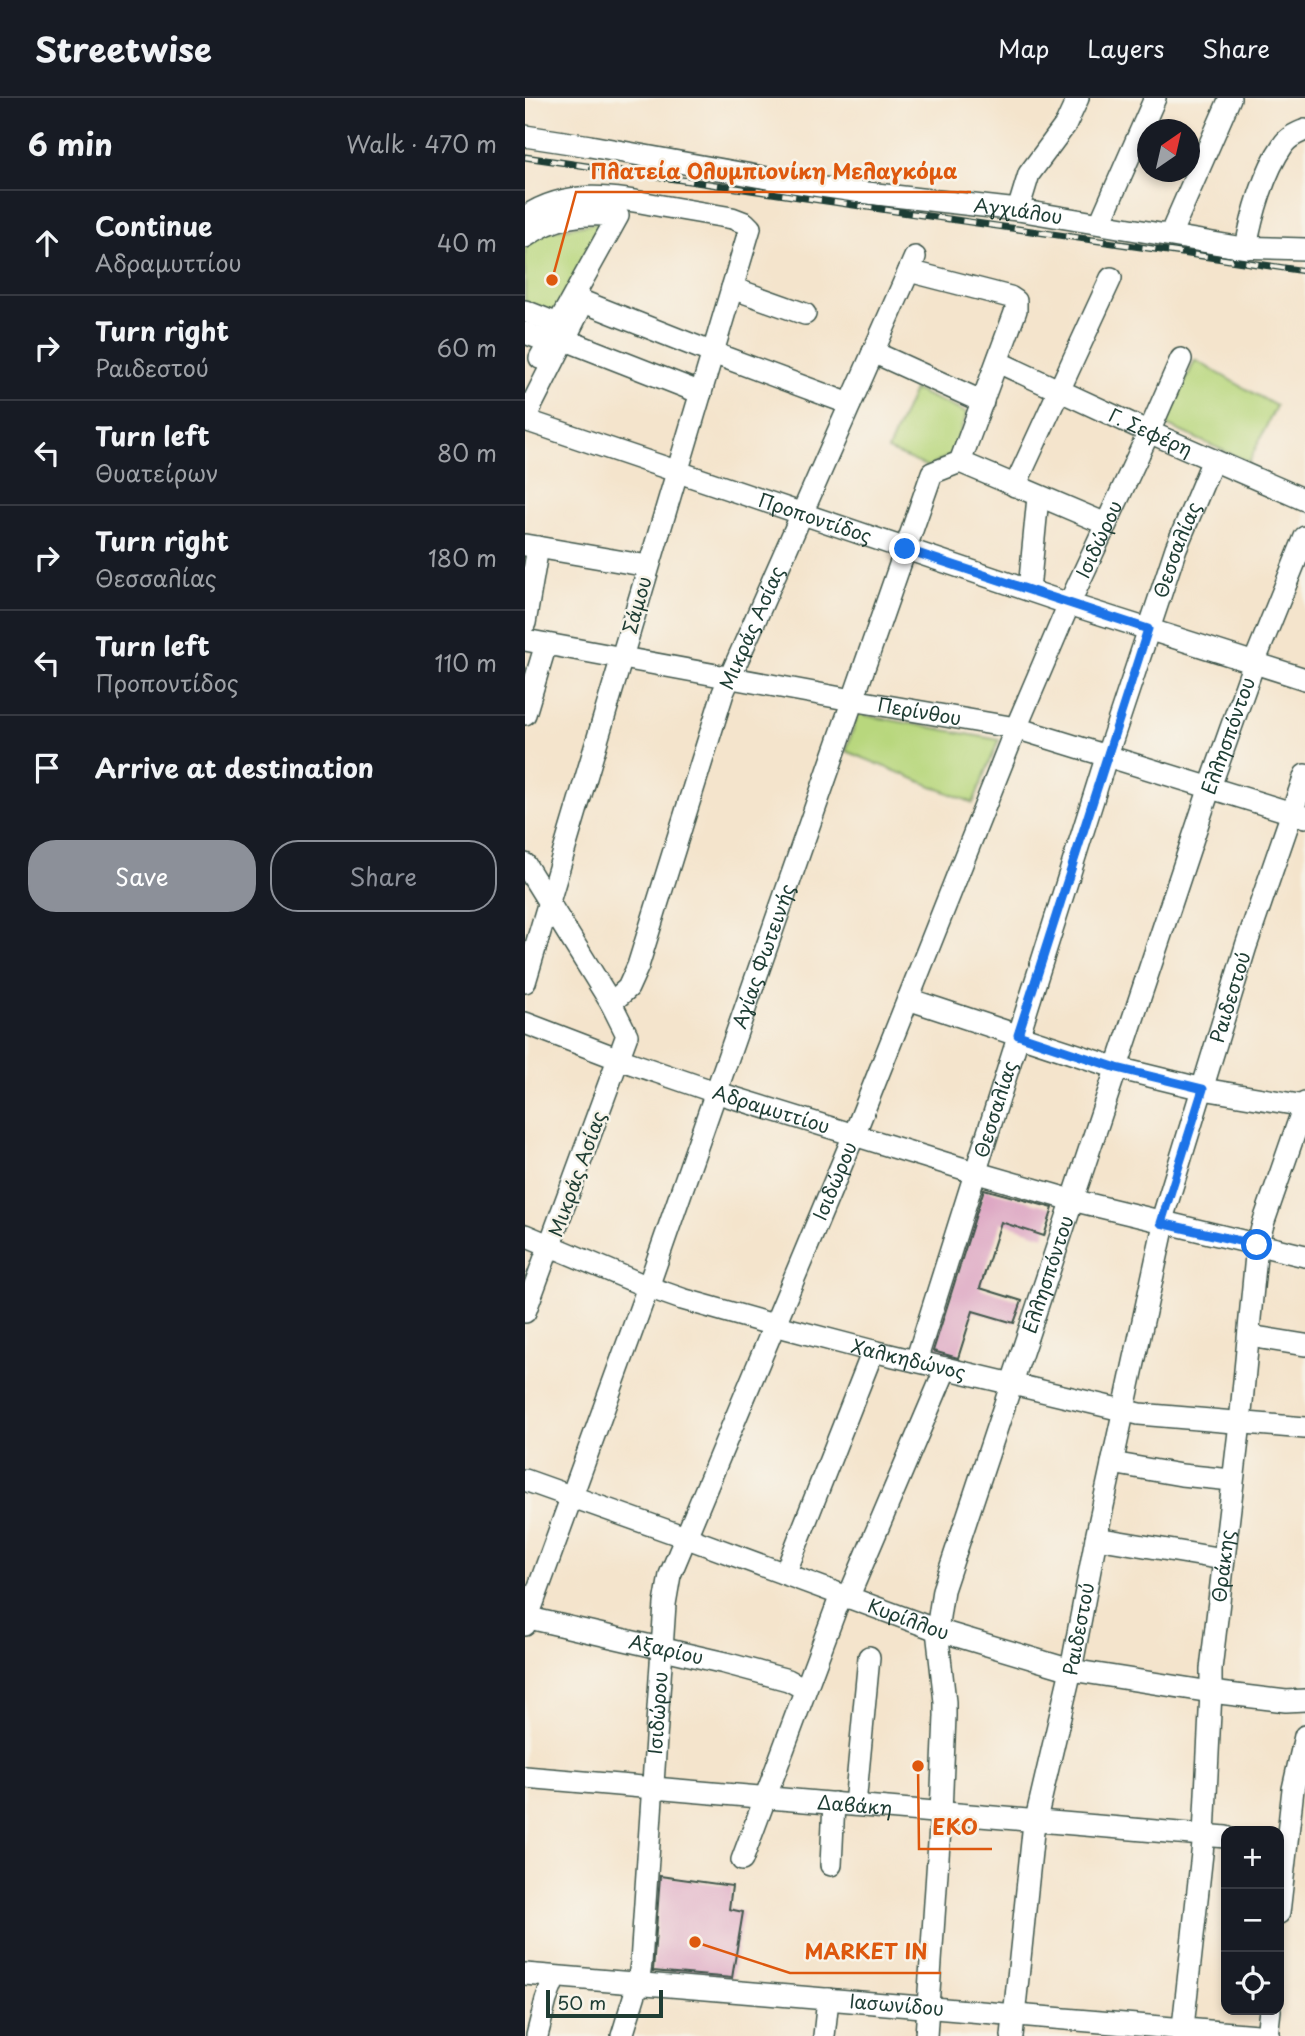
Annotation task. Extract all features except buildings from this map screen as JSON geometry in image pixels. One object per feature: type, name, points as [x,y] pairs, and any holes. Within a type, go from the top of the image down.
[{"type":"street","points":[[1018,210],[1030,174],[1066,124],[1078,98]]},
{"type":"street","points":[[1100,223],[1155,98]]},
{"type":"street","points":[[1170,235],[1230,98]]},
{"type":"street","points":[[1246,248],[1251,221],[1263,185],[1283,144],[1291,136],[1305,130]]},
{"type":"street","name":"Αγχιάλου","points":[[525,136],[823,188],[1018,210],[1246,248],[1305,249]]},
{"type":"street","points":[[525,217],[549,204],[575,198],[601,197],[637,201],[525,419]]},
{"type":"street","name":"Σάμου","points":[[525,982],[750,228],[732,218],[637,201]]},
{"type":"street","points":[[525,237],[554,221],[575,215],[618,216],[558,324],[525,311]]},
{"type":"street","name":"Μικράς Ασίας","points":[[525,1312],[627,1035],[611,1003],[628,988],[638,966],[723,693],[912,264],[1016,301],[1016,310],[998,362]]},
{"type":"street","points":[[1015,486],[1111,278]]},
{"type":"street","points":[[732,288],[805,314]]},
{"type":"street","points":[[584,302],[850,404]]},
{"type":"street","points":[[525,324],[701,393]]},
{"type":"street","points":[[525,333],[549,342],[525,388]]},
{"type":"street","points":[[873,352],[983,402]]},
{"type":"street","name":"Ισιδώρου","points":[[622,2036],[638,1984],[667,1590],[685,1537],[854,1135],[1016,727],[1181,359]]},
{"type":"street","points":[[998,362],[960,462],[1106,524]]},
{"type":"street","name":"Γ. Σεφέρη","points":[[998,362],[1305,500]]},
{"type":"street","name":"Προποντίδος","points":[[525,419],[1069,604],[1305,679]]},
{"type":"street","name":"Θεσσαλίας","points":[[916,1361],[1148,629],[1176,548],[1213,460]]},
{"type":"street","name":"Αγίας Φωτεινής","points":[[526,1620],[648,1287],[932,473],[960,462]]},
{"type":"street","points":[[1029,590],[1038,497]]},
{"type":"street","name":"Ελλησπόντου","points":[[926,2036],[941,1813],[945,1702],[937,1630],[943,1590],[1210,787],[1254,663],[1305,537]]},
{"type":"street","points":[[525,622],[531,546],[648,566]]},
{"type":"street","name":"Περίνθου","points":[[525,640],[1016,727],[1299,815]]},
{"type":"street","points":[[525,714],[546,644]]},
{"type":"street","name":"Ραιδεστού","points":[[1013,2025],[1033,1832],[1071,1670],[1096,1538],[1163,1223],[1281,839],[1299,815],[1305,775]]},
{"type":"street","points":[[525,864],[611,1003]]},
{"type":"street","points":[[908,999],[1117,1068],[1203,1089],[1305,1105]]},
{"type":"street","name":"Αδραμυττίου","points":[[525,1023],[715,1092],[974,1172],[1072,1200],[1305,1256]]},
{"type":"street","name":"Θράκης","points":[[1183,2032],[1204,1835],[1210,1670],[1240,1423],[1257,1245],[1305,1105]]},
{"type":"street","name":"Χαλκηδώνος","points":[[525,1235],[648,1287],[873,1351],[1139,1413],[1305,1428]]},
{"type":"street","points":[[1249,1336],[1305,1345]]},
{"type":"street","points":[[785,1574],[873,1351]]},
{"type":"street","points":[[742,1860],[805,1689],[946,1368]]},
{"type":"street","points":[[1112,1463],[1232,1480]]},
{"type":"street","name":"Κυρίλλου","points":[[525,1480],[937,1630],[1071,1670],[1211,1692],[1286,1701],[1305,1700]]},
{"type":"street","points":[[1096,1538],[1223,1559]]},
{"type":"street","name":"Αξαρίου","points":[[526,1620],[788,1680],[805,1689]]},
{"type":"street","points":[[855,1805],[869,1657]]},
{"type":"street","points":[[1283,1889],[1290,1842],[1293,1789],[1305,1736]]},
{"type":"street","name":"Δαβάκη","points":[[525,1777],[1221,1837]]},
{"type":"street","points":[[831,1865],[834,1803]]},
{"type":"street","name":"Ιασωνίδου","points":[[525,1974],[928,2008],[1013,2025],[1268,2036]]},
{"type":"street","points":[[537,2036],[555,1977]]},
{"type":"street","points":[[824,2036],[828,1999]]},
{"type":"street","points":[[1268,2036],[1270,2015]]},
{"type":"green space","points":[[614,219],[557,321],[525,308],[525,241],[534,234]]},
{"type":"green space","points":[[1195,360],[1276,406],[1249,462],[1166,425]]},
{"type":"green space","points":[[914,390],[967,413],[951,455],[928,467],[888,450]]},
{"type":"green space","points":[[858,714],[999,740],[973,803],[846,751]]},
{"type":"railway","points":[[525,157],[1305,271]]},
{"type":"place","name":"Πλατεία Ολυμπιονίκη Μελαγκόμα","points":[[552,280]]},
{"type":"place","name":"ΕΚΟ","points":[[918,1766]]},
{"type":"place","name":"MARKET IN","points":[[695,1942]]},
{"type":"route","points":[[905,549],[1148,629],[1018,1035],[1117,1068],[1203,1089],[1161,1223],[1257,1245]]}]
